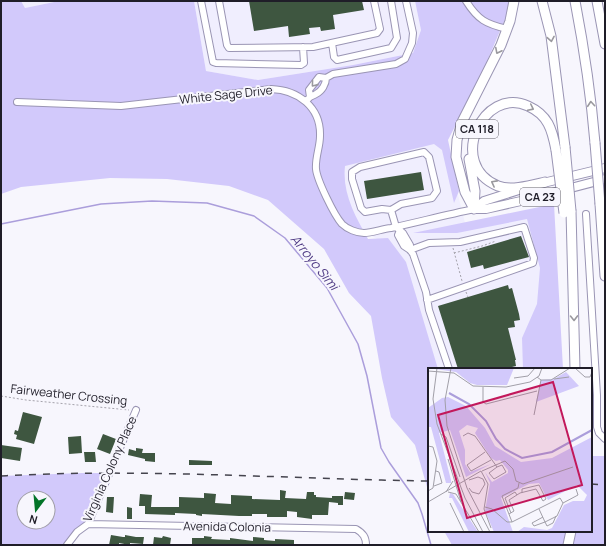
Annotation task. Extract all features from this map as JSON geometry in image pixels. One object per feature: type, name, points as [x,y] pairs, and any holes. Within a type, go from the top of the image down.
[{"type":"highway","points":[[474,209],[465,192],[456,157],[457,140],[462,122],[501,45],[510,21],[514,1]]},
{"type":"highway","points":[[542,1],[551,36],[561,148]]},
{"type":"highway","points":[[575,1],[590,93],[605,276]]},
{"type":"highway","points":[[597,1],[605,44]]},
{"type":"highway","name":"CA 118","points":[[545,182],[520,188],[498,186],[486,179],[477,169],[472,150],[473,140],[477,128],[484,117],[499,106],[516,103],[524,104],[537,110],[547,121],[561,148],[573,279],[575,368]]},
{"type":"highway","points":[[473,140],[468,158],[475,191],[474,209]]},
{"type":"highway","points":[[568,545],[571,532]]},
{"type":"main road","name":"CA 118","points":[[545,182],[605,168]]},
{"type":"main road","name":"CA 23","points":[[474,209],[486,209],[521,202],[605,179]]},
{"type":"main road","points":[[474,209],[484,201],[545,182]]},
{"type":"street","points":[[201,1],[213,62],[301,65],[304,63],[303,47]]},
{"type":"street","points":[[219,1],[227,45],[229,48],[313,46],[377,33],[380,29],[374,1]]},
{"type":"street","points":[[332,43],[334,57],[337,60],[391,48],[397,38],[391,1]]},
{"type":"street","points":[[308,99],[309,90],[319,78],[326,78],[332,74],[396,64],[405,59],[412,43],[413,33],[406,1]]},
{"type":"street","points":[[466,1],[473,12],[480,19],[494,26],[507,29]]},
{"type":"street","points":[[308,99],[317,94],[326,84],[326,78]]},
{"type":"street","name":"White Sage Drive","points":[[17,102],[120,106],[271,89],[284,90],[308,99],[320,126],[320,141],[316,167],[317,176],[341,223],[349,229],[364,233],[398,229],[474,209]]},
{"type":"street","points":[[424,152],[429,157],[437,191],[432,198],[401,204],[391,210],[382,208],[365,212],[361,208],[352,178],[352,172],[360,167],[424,152]]},
{"type":"street","points":[[391,210],[398,229],[398,235],[404,246],[410,250],[426,292],[427,300],[449,368]]},
{"type":"street","points":[[586,214],[597,395],[597,427],[599,433],[605,439]]},
{"type":"street","points":[[410,250],[429,243],[460,242],[524,228],[534,258],[534,263],[427,300]]},
{"type":"street","name":"Virginia Colony Place","points":[[67,545],[77,532],[88,524],[136,410]]},
{"type":"street","name":"Avenida Colonia","points":[[88,524],[356,529],[364,535],[366,545]]},
{"type":"path","points":[[454,253],[496,242],[494,234]]},
{"type":"path","points":[[452,246],[468,297]]},
{"type":"path","name":"Fairweather Crossing","points":[[1,396],[26,400],[136,410]]},
{"type":"shaded area","points":[[1,1],[21,1],[25,8],[59,1],[194,1],[206,71],[258,80],[353,65],[413,53],[421,30],[415,1],[508,1],[508,12],[480,78],[448,140],[459,191],[454,203],[442,150],[434,144],[345,166],[346,186],[350,204],[368,239],[388,238],[406,262],[438,368],[428,368],[428,490],[415,445],[391,417],[382,378],[371,316],[349,293],[324,249],[268,200],[229,186],[167,179],[110,178],[21,187],[1,194]]},
{"type":"shaded area","points":[[21,1],[59,1],[25,8]]},
{"type":"shaded area","points":[[194,1],[415,1],[421,30],[413,53],[353,65],[258,80],[206,71]]},
{"type":"shaded area","points":[[444,139],[466,227],[534,214],[545,271],[528,368],[433,368],[387,245],[354,225],[340,166]]},
{"type":"shaded area","points":[[554,204],[563,368],[523,368],[522,338],[537,304],[540,268],[527,219],[457,233],[413,233]]},
{"type":"shaded area","points":[[592,456],[605,456],[605,545],[452,545],[445,532],[592,532]]},
{"type":"shaded area","points":[[109,473],[88,524],[67,545],[1,545],[1,476]]},
{"type":"building","points":[[249,1],[362,1],[364,10],[333,15],[335,29],[321,31],[320,27],[309,28],[310,34],[289,37],[288,26],[254,31]]},
{"type":"building","points":[[421,172],[424,190],[367,199],[364,181]]},
{"type":"building","points":[[521,236],[529,257],[484,269],[483,265],[471,268],[467,252]]},
{"type":"building","points":[[508,285],[509,289],[512,288],[520,320],[514,321],[515,327],[508,328],[516,360],[516,366],[512,368],[458,368],[438,306]]},
{"type":"building","points":[[23,412],[42,417],[34,444],[16,439],[17,435],[14,434],[15,430],[18,431]]},
{"type":"building","points":[[103,434],[116,439],[110,454],[97,449]]},
{"type":"building","points":[[81,436],[82,453],[69,454],[68,437]]},
{"type":"building","points":[[1,445],[22,448],[20,461],[1,458]]},
{"type":"building","points":[[136,448],[143,449],[142,453],[155,453],[155,462],[145,461],[145,459],[128,455],[129,449],[136,451]]},
{"type":"building","points":[[84,452],[95,452],[96,462],[85,462]]},
{"type":"building","points":[[189,460],[212,461],[212,465],[189,465]]},
{"type":"building","points":[[280,490],[286,491],[285,498],[306,499],[307,492],[314,492],[316,497],[332,498],[332,496],[343,496],[343,505],[329,502],[328,515],[312,515],[312,519],[297,517],[297,512],[287,511],[287,517],[267,517],[267,514],[239,516],[202,514],[202,516],[196,514],[175,513],[175,515],[145,514],[145,506],[139,506],[140,494],[152,495],[151,507],[179,507],[179,497],[204,498],[204,493],[216,494],[215,503],[231,504],[231,495],[252,496],[252,499],[280,500]]},
{"type":"building","points":[[345,492],[355,493],[354,500],[344,499]]},
{"type":"building","points":[[107,497],[114,497],[113,513],[106,512]]},
{"type":"building","points":[[127,507],[132,508],[132,519],[127,519]]},
{"type":"building","points":[[111,535],[123,537],[125,537],[125,535],[144,537],[143,544],[130,543],[130,545],[119,543],[119,545],[109,545]]},
{"type":"building","points":[[163,536],[171,538],[170,545],[153,545],[154,537],[162,538]]},
{"type":"building","points":[[204,536],[212,537],[211,539],[230,540],[230,538],[253,541],[253,537],[275,541],[275,539],[294,540],[294,545],[192,545],[192,538],[204,538]]},
{"type":"waterway","name":"Arroyo Simi","points":[[1,224],[101,204],[152,201],[207,203],[254,216],[285,238],[327,288],[358,344],[367,376],[381,448],[418,503],[431,545]]},
{"type":"railway","points":[[1,476],[108,473],[428,481]]},
{"type":"railway","points":[[592,484],[605,485]]}]
